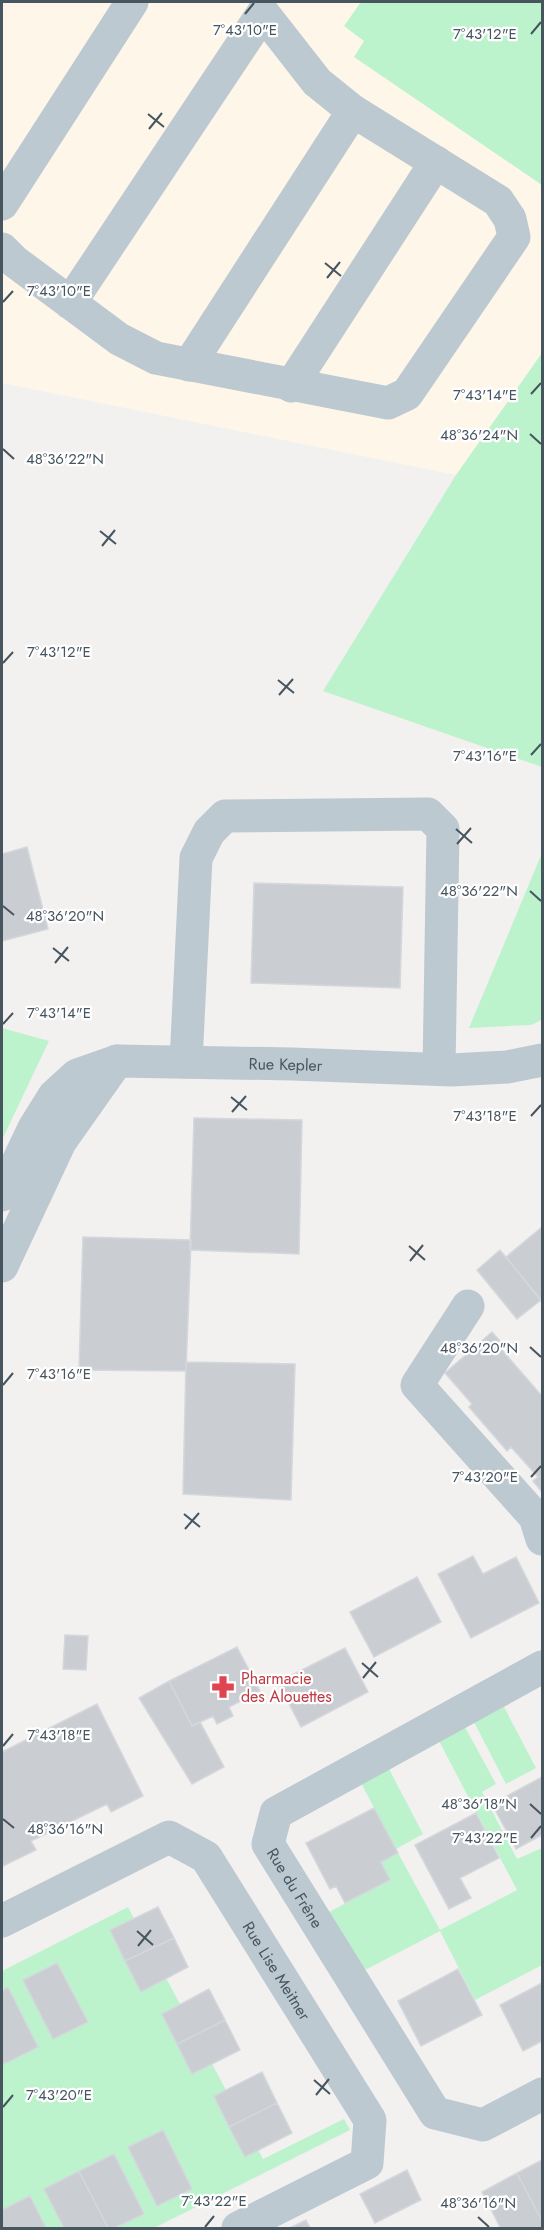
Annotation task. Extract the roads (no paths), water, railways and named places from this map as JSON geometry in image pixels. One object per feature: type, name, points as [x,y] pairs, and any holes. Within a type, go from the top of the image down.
[{"type":"street","points":[[2,204],[132,2]]},
{"type":"street","points":[[2,249],[14,261],[70,303],[119,339],[156,358],[388,403],[407,394],[514,237],[510,219],[498,201],[353,111],[317,82],[264,5],[70,303]]},
{"type":"street","points":[[189,365],[353,111]]},
{"type":"street","points":[[291,386],[436,162]]},
{"type":"street","points":[[186,1062],[196,858],[209,832],[225,816],[428,814],[443,829],[446,1069]]},
{"type":"street","name":"Rue Kepler","points":[[2,1195],[34,1128],[54,1096],[77,1075],[117,1061],[446,1069],[507,1067],[543,1060]]},
{"type":"street","points":[[2,1266],[60,1142],[117,1061]]},
{"type":"street","points":[[468,1306],[417,1385],[535,1517],[543,1539]]},
{"type":"street","name":"Rue du Frêne","points":[[543,1667],[276,1813],[267,1844],[435,2113],[483,2125],[543,2094]]},
{"type":"street","name":"Rue Lise Meitner","points":[[2,1921],[169,1836],[206,1857],[370,2120],[367,2163],[238,2229]]},
{"type":"place","name":"Pharmacie des Alouettes","points":[[223,1687]]}]
